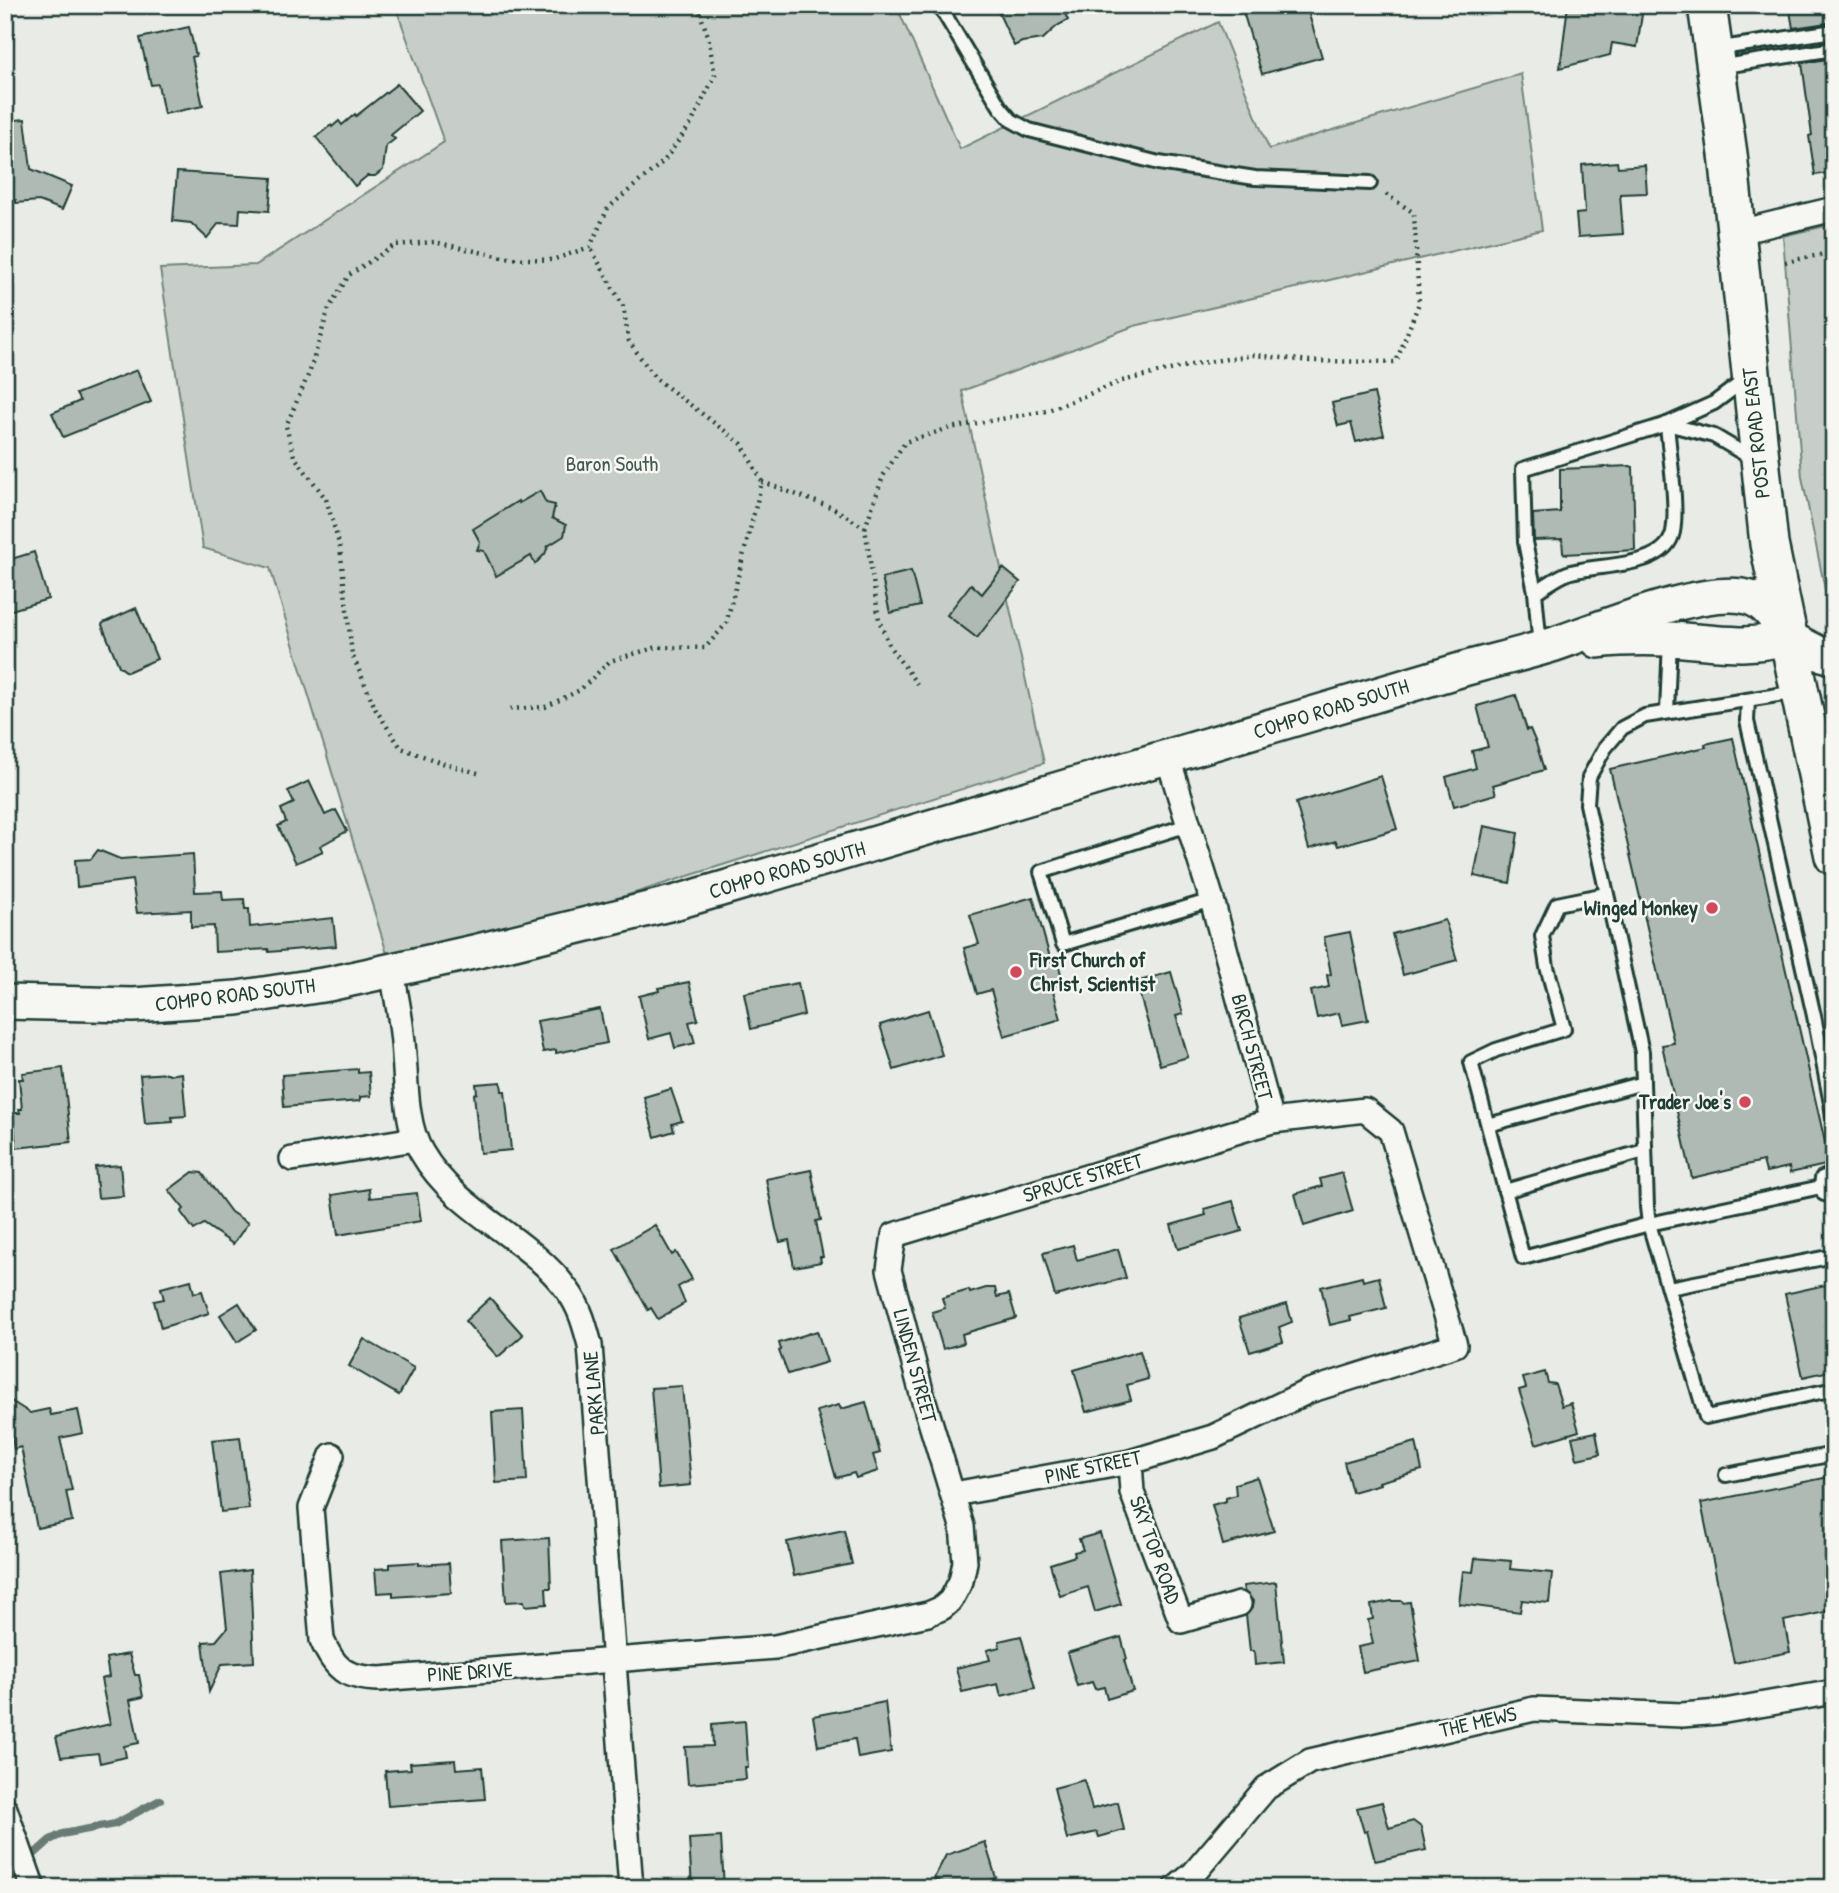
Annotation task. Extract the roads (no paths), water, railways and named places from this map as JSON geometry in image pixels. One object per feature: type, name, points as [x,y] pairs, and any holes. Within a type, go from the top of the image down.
[{"type":"main road","name":"POST ROAD EAST","points":[[1707,5],[1716,58],[1769,544],[1832,844]]},
{"type":"main road","name":"COMPO ROAD SOUTH","points":[[5,1002],[133,1005],[206,1001],[282,992],[392,970],[677,902],[1710,596],[1738,595],[1754,599],[1775,616],[1787,637],[1748,645],[1670,639],[1614,639],[1546,646]]},
{"type":"main road","points":[[1787,637],[1818,653],[1834,657]]},
{"type":"street","points":[[1735,233],[1834,209]]},
{"type":"street","name":"BIRCH STREET","points":[[1168,758],[1212,900],[1272,1121],[1366,1110],[1391,1130],[1455,1345]]},
{"type":"street","name":"PARK LANE","points":[[392,970],[415,1139],[434,1172],[448,1188],[555,1275],[574,1299],[584,1321],[594,1373],[631,1888]]},
{"type":"street","name":"SPRUCE STREET","points":[[894,1235],[1272,1121]]},
{"type":"street","points":[[292,1159],[415,1139]]},
{"type":"street","name":"LINDEN STREET","points":[[894,1235],[888,1270],[927,1411],[954,1494]]},
{"type":"street","name":"PINE STREET","points":[[954,1494],[1130,1462],[1213,1437],[1310,1391],[1455,1345]]},
{"type":"street","name":"PINE DRIVE","points":[[332,1455],[311,1508],[322,1640],[331,1660],[343,1672],[363,1678],[380,1679],[775,1647],[928,1614],[942,1608],[951,1600],[961,1581],[965,1562],[962,1525],[954,1494]]},
{"type":"street","name":"SKY TOP ROAD","points":[[1130,1462],[1132,1492],[1181,1620],[1239,1604]]},
{"type":"street","name":"THE MEWS","points":[[1176,1888],[1194,1873],[1266,1788],[1310,1762],[1534,1709],[1694,1714],[1834,1692]]},
{"type":"street","points":[[5,1809],[33,1888]]},
{"type":"lane","points":[[939,5],[1000,107],[1012,120],[1029,130],[1159,163],[1255,178],[1370,183]]},
{"type":"lane","points":[[1716,58],[1834,31]]},
{"type":"lane","points":[[1716,58],[1834,49]]},
{"type":"lane","points":[[1546,646],[1525,542],[1523,469],[1667,424],[1714,403],[1750,376]]},
{"type":"lane","points":[[1667,424],[1714,436],[1759,462]]},
{"type":"lane","points":[[1535,592],[1568,573],[1642,560],[1656,554],[1668,544],[1673,532],[1674,514],[1667,424]]},
{"type":"lane","points":[[1667,712],[1670,639]]},
{"type":"lane","points":[[1798,692],[1645,716],[1622,728],[1605,748],[1589,777],[1587,804],[1642,1052],[1649,1224],[1706,1417],[1834,1389]]},
{"type":"lane","points":[[1748,700],[1747,721],[1814,1016],[1834,1119]]},
{"type":"lane","points":[[1188,825],[1041,872],[1063,944],[1212,900]]},
{"type":"lane","points":[[1606,894],[1557,904],[1542,936],[1564,1029],[1496,1050],[1471,1062],[1523,1258],[1649,1224],[1821,1187]]},
{"type":"lane","points":[[1488,1125],[1643,1083]]},
{"type":"lane","points":[[1505,1191],[1644,1151]]},
{"type":"lane","points":[[1834,1173],[1822,1178],[1821,1187],[1824,1194],[1834,1195]]},
{"type":"lane","points":[[1668,1288],[1834,1256]]},
{"type":"lane","points":[[1726,1475],[1834,1454]]},
{"type":"waterway","points":[[31,1857],[50,1840],[62,1834],[115,1824],[160,1800]]},
{"type":"place","name":"Winged Monkey","points":[[1712,908]]},
{"type":"place","name":"First Church of Christ, Scientist","points":[[1016,972]]},
{"type":"place","name":"Trader Joe's","points":[[1745,1102]]},
{"type":"park label","name":"Baron South","points":[[612,464]]}]
